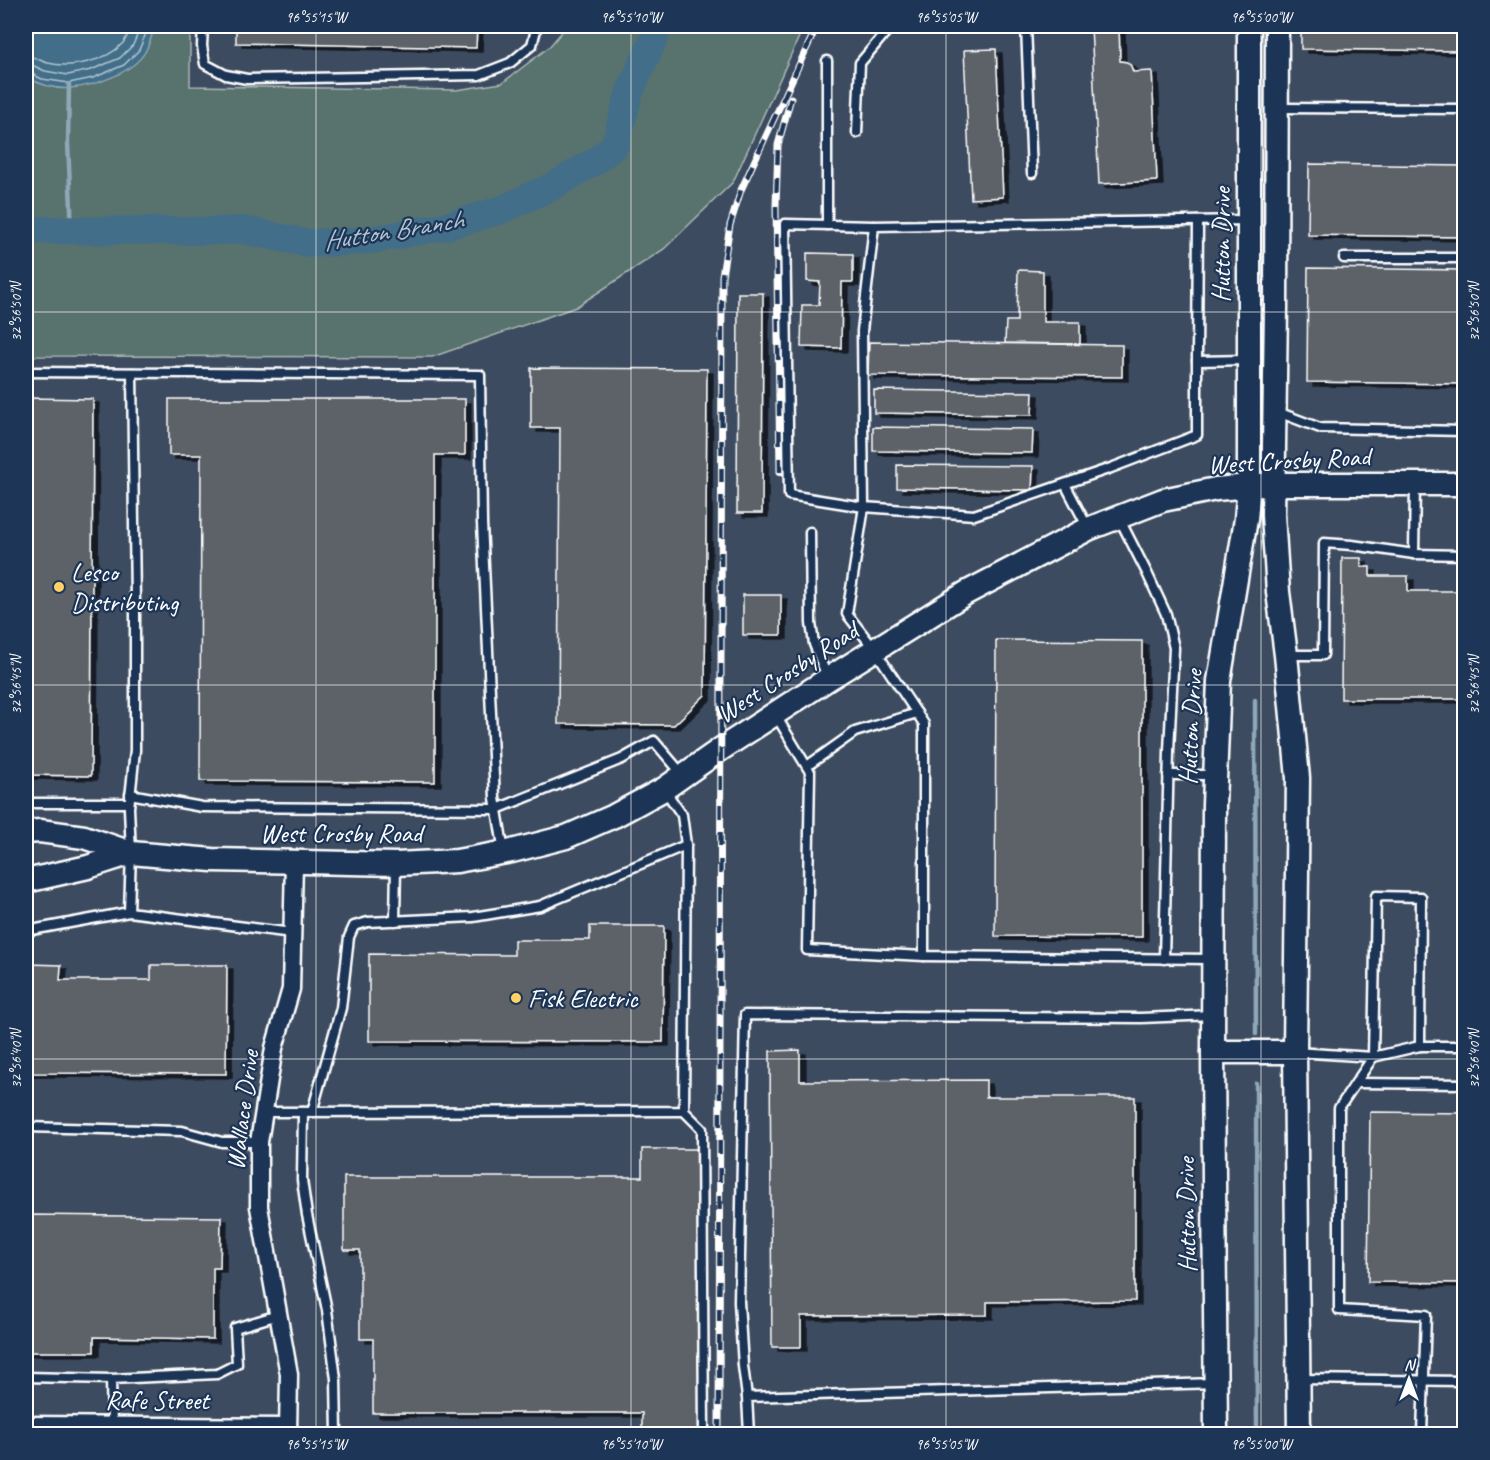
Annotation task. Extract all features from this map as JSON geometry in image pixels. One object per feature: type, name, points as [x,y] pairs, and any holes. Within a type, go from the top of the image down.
[{"type":"street","name":"Hutton Drive","points":[[1216,1434],[1213,1052],[1215,775],[1219,681],[1250,486],[1249,26]]},
{"type":"street","points":[[1277,26],[1273,515],[1278,592],[1298,778],[1295,1052],[1299,1434]]},
{"type":"street","points":[[1249,220],[1277,219]]},
{"type":"street","name":"West Crosby Road","points":[[26,832],[40,831],[84,837],[131,854],[212,860],[396,864],[457,861],[566,837],[614,816],[664,789],[775,713],[966,593],[1089,529],[1118,517],[1163,500],[1216,489],[1273,484],[1464,484]]},
{"type":"street","name":"West Crosby Road","points":[[26,881],[88,867],[131,854]]},
{"type":"street","name":"Wallace Drive","points":[[288,1431],[289,1374],[259,1207],[259,1142],[274,1048],[291,989],[294,863]]},
{"type":"street","points":[[1213,1052],[1295,1052]]},
{"type":"street","name":"Rafe Street","points":[[26,1425],[288,1431]]},
{"type":"lane","points":[[203,26],[202,46],[205,64],[226,75],[247,79],[479,75],[510,63],[532,45],[537,26]]},
{"type":"lane","points":[[857,134],[860,63],[891,26]]},
{"type":"lane","points":[[1026,26],[1032,173]]},
{"type":"lane","points":[[827,61],[827,225]]},
{"type":"lane","points":[[1277,108],[1464,109]]},
{"type":"lane","points":[[1198,221],[1197,435],[974,515],[864,507],[789,495],[785,224],[874,226],[1249,220]]},
{"type":"lane","points":[[874,226],[862,331],[864,507],[847,614],[875,650],[924,724],[924,956]]},
{"type":"lane","points":[[1344,258],[1464,258]]},
{"type":"lane","points":[[1197,362],[1250,360]]},
{"type":"lane","points":[[26,372],[480,375],[482,523],[495,798],[504,852]]},
{"type":"lane","points":[[129,912],[130,798],[135,750],[132,373]]},
{"type":"lane","points":[[1275,410],[1320,428],[1464,431]]},
{"type":"lane","points":[[1065,484],[1089,529]]},
{"type":"lane","points":[[1414,554],[1415,484]]},
{"type":"lane","points":[[1118,517],[1166,614],[1174,648],[1168,775],[1164,959]]},
{"type":"lane","points":[[810,532],[811,622],[814,644],[828,679]]},
{"type":"lane","points":[[1286,655],[1323,655],[1324,543],[1352,544],[1414,554],[1464,555]]},
{"type":"lane","points":[[775,713],[810,772],[807,950],[924,956],[1213,959]]},
{"type":"lane","points":[[807,766],[855,732],[917,713]]},
{"type":"lane","points":[[26,802],[130,798],[202,807],[497,809],[622,759],[654,741],[683,775]]},
{"type":"lane","points":[[1168,775],[1215,775]]},
{"type":"lane","points":[[664,789],[682,815],[686,845],[684,1111]]},
{"type":"lane","points":[[337,1434],[336,1379],[327,1310],[302,1180],[308,1112],[341,1008],[349,937],[354,926],[368,921],[472,917],[540,906],[686,845]]},
{"type":"lane","points":[[395,921],[396,864]]},
{"type":"lane","points":[[1420,1046],[1421,897],[1376,896],[1373,1057],[1339,1108],[1339,1310],[1426,1315],[1422,1434]]},
{"type":"lane","points":[[26,931],[129,912],[292,933]]},
{"type":"lane","points":[[749,1434],[742,1366],[739,1302],[745,1015],[1141,1018],[1213,1015]]},
{"type":"lane","points":[[1295,1052],[1373,1057],[1420,1046],[1464,1046]]},
{"type":"lane","points":[[1356,1083],[1464,1084]]},
{"type":"lane","points":[[264,1112],[684,1111],[702,1129],[704,1434]]},
{"type":"lane","points":[[26,1127],[182,1131],[222,1142],[259,1142]]},
{"type":"lane","points":[[26,1377],[111,1379],[217,1374],[237,1364],[235,1328],[278,1315]]},
{"type":"lane","points":[[111,1379],[112,1426]]},
{"type":"lane","points":[[1299,1379],[1464,1381]]},
{"type":"lane","points":[[747,1397],[1216,1383]]},
{"type":"shaded area","points":[[190,26],[567,26],[549,47],[502,83],[456,90],[190,86]]},
{"type":"shaded area","points":[[804,26],[1464,26],[1464,1434],[26,1434],[26,356],[432,357],[733,182]]},
{"type":"green space","points":[[26,26],[190,26],[190,86],[456,90],[502,83],[549,47],[567,26],[804,26],[733,182],[664,249],[576,307],[432,357],[26,356]]},
{"type":"water","points":[[26,26],[155,26],[145,52],[132,66],[101,81],[80,87],[59,88],[26,77]]},
{"type":"building","points":[[236,26],[477,26],[476,48],[236,43]]},
{"type":"building","points":[[1091,26],[1119,26],[1120,61],[1127,62],[1133,72],[1152,71],[1157,181],[1099,184]]},
{"type":"building","points":[[1301,26],[1464,26],[1464,51],[1301,49]]},
{"type":"building","points":[[996,49],[1003,197],[971,199],[964,50]]},
{"type":"building","points":[[1309,164],[1464,166],[1464,237],[1308,235]]},
{"type":"building","points":[[807,253],[853,254],[853,282],[842,282],[841,348],[801,347],[802,305],[819,305],[820,282],[807,281]]},
{"type":"building","points":[[1308,268],[1464,270],[1464,384],[1307,382]]},
{"type":"building","points":[[1018,270],[1043,271],[1043,322],[1080,322],[1080,344],[1005,343],[1006,321],[1017,321]]},
{"type":"building","points":[[738,293],[763,293],[762,513],[737,513]]},
{"type":"building","points":[[869,342],[1122,345],[1122,377],[868,375]]},
{"type":"building","points":[[531,368],[707,369],[705,695],[674,725],[558,724],[560,428],[531,428]]},
{"type":"building","points":[[874,390],[1033,392],[1032,415],[874,413]]},
{"type":"building","name":"Lesco Distributing","points":[[26,398],[93,399],[91,776],[26,775]]},
{"type":"building","points":[[169,399],[465,399],[465,455],[435,455],[435,782],[200,781],[201,455],[169,455]]},
{"type":"building","points":[[873,427],[1033,429],[1032,453],[873,451]]},
{"type":"building","points":[[897,465],[1033,466],[1032,490],[897,488]]},
{"type":"building","points":[[1342,558],[1361,558],[1361,567],[1370,567],[1370,576],[1408,576],[1408,591],[1464,591],[1464,699],[1341,699]]},
{"type":"building","points":[[743,595],[781,595],[781,635],[743,635]]},
{"type":"building","points":[[996,640],[1142,641],[1142,937],[995,936]]},
{"type":"building","name":"Fisk Electric","points":[[590,926],[664,926],[663,1042],[369,1041],[369,954],[514,955],[514,940],[590,940]]},
{"type":"building","points":[[26,964],[61,965],[60,980],[151,980],[151,965],[227,965],[226,1074],[26,1073]]},
{"type":"building","points":[[800,1050],[800,1081],[986,1080],[986,1097],[1135,1097],[1135,1301],[987,1302],[987,1315],[801,1316],[801,1347],[772,1347],[770,1051]]},
{"type":"building","points":[[1370,1112],[1464,1113],[1464,1283],[1368,1282]]},
{"type":"building","points":[[642,1149],[699,1149],[699,1434],[642,1434],[642,1413],[373,1413],[373,1339],[360,1339],[360,1250],[344,1250],[344,1177],[642,1177]]},
{"type":"building","points":[[26,1215],[221,1217],[220,1268],[213,1268],[213,1339],[94,1337],[94,1352],[26,1352]]},
{"type":"waterway","name":"Hutton Branch","points":[[26,230],[242,230],[307,243],[345,242],[378,239],[450,225],[501,210],[555,185],[597,160],[615,145],[630,91],[659,26]]},
{"type":"waterway","points":[[69,84],[68,143],[72,231]]},
{"type":"waterway","points":[[1255,700],[1256,1034]]},
{"type":"waterway","points":[[1256,1083],[1257,1434]]},
{"type":"railway","points":[[719,1434],[722,276],[730,225],[741,190],[817,26]]},
{"type":"railway","points":[[780,472],[776,206],[778,145],[791,98]]},
{"type":"place","name":"Lesco Distributing","points":[[59,587]]},
{"type":"place","name":"Fisk Electric","points":[[516,998]]}]
